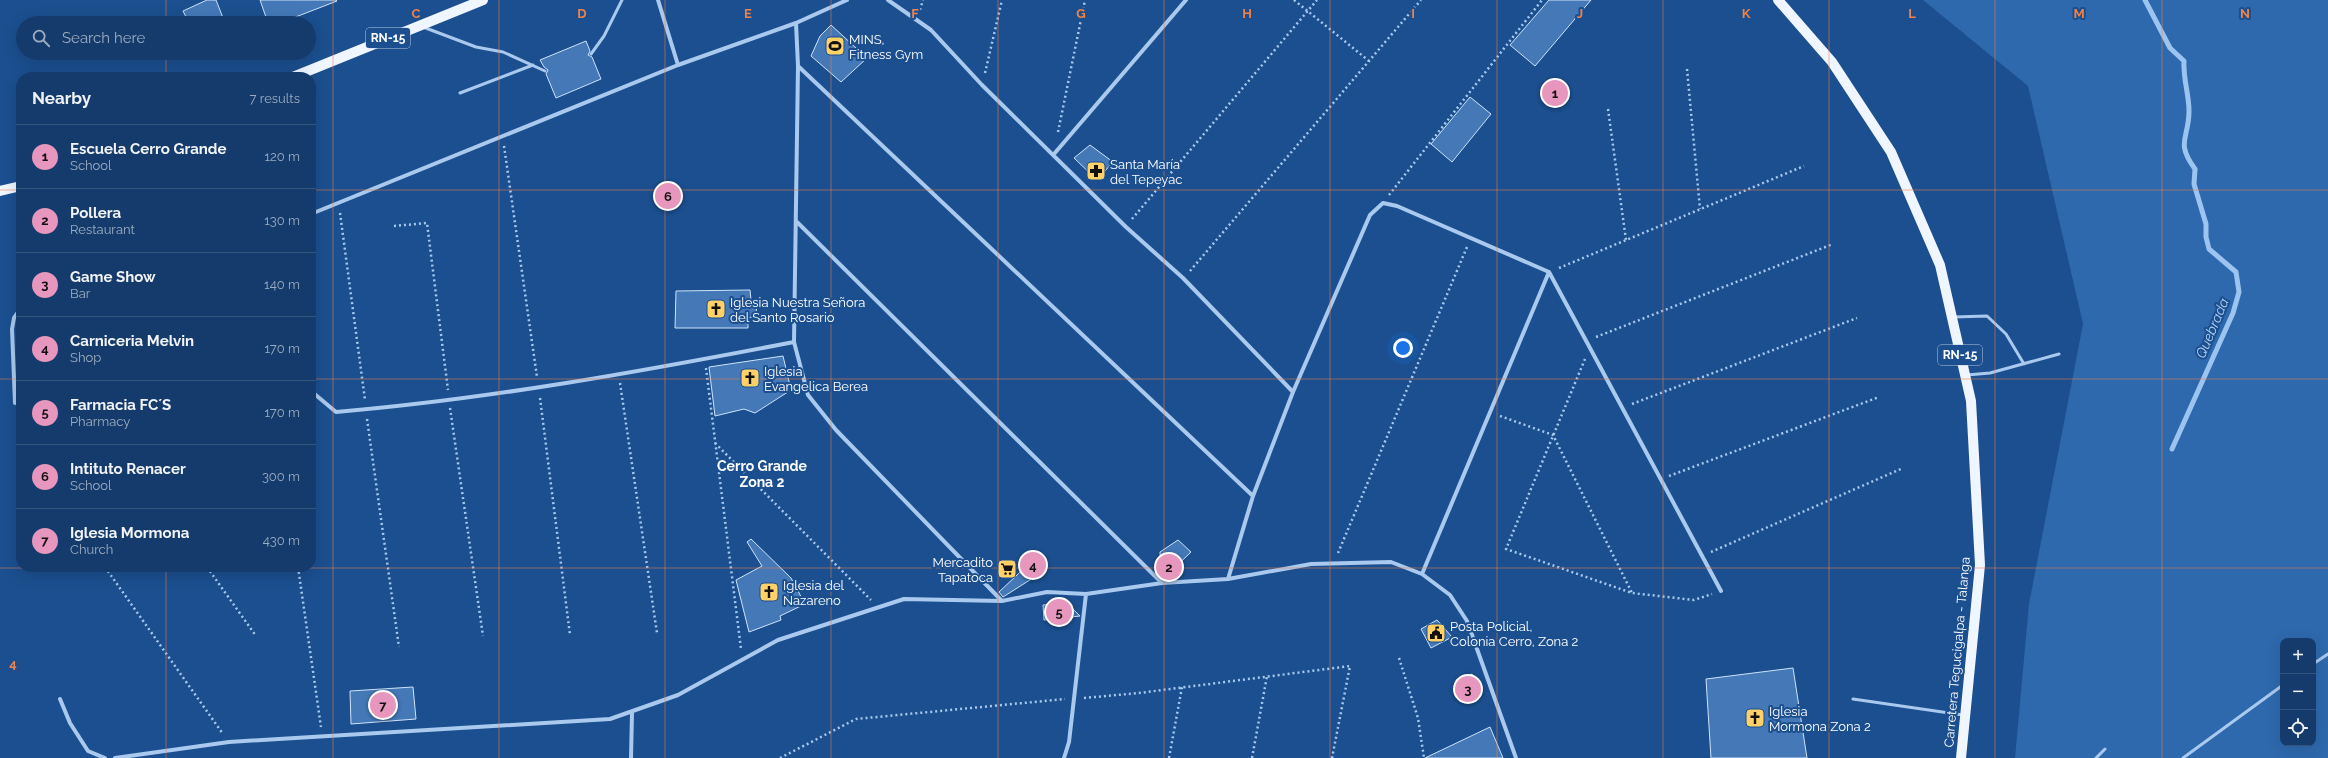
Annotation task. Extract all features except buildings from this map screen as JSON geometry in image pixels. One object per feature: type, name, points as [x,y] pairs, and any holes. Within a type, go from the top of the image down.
[{"type":"main road","name":"RN-15","points":[[305,72],[483,0]]},
{"type":"main road","name":"Carretera Tegucigalpa - Talanga","points":[[1778,0],[1832,62],[1891,152],[1940,265],[1971,401],[1980,565],[1961,758]]},
{"type":"main road","points":[[0,191],[16,187]]},
{"type":"street","points":[[658,0],[678,65]]},
{"type":"street","points":[[316,212],[502,138],[678,65],[796,23],[846,0]]},
{"type":"street","points":[[888,0],[931,30],[982,85],[1054,154],[1126,227],[1183,278],[1293,392]]},
{"type":"street","points":[[1054,154],[1186,0]]},
{"type":"street","points":[[796,23],[798,66],[797,222],[794,342],[808,395],[836,430],[1002,600]]},
{"type":"street","points":[[798,66],[1253,496]]},
{"type":"street","points":[[1228,579],[1253,496],[1293,392],[1370,215],[1383,203],[1397,206],[1549,272],[1722,590]]},
{"type":"street","points":[[797,222],[1162,583]]},
{"type":"street","points":[[1422,574],[1549,272]]},
{"type":"street","points":[[15,403],[12,329],[16,315]]},
{"type":"street","points":[[316,395],[336,412],[366,410],[449,400],[705,359],[794,342]]},
{"type":"street","points":[[115,758],[229,742],[322,735],[481,728],[610,719],[632,713],[678,695],[778,640],[904,599],[1002,600],[1048,592],[1086,594],[1162,583],[1228,579],[1311,564],[1391,562],[1422,574],[1450,594],[1467,621],[1516,758]]},
{"type":"street","points":[[1064,758],[1069,742],[1086,594]]},
{"type":"street","points":[[60,699],[70,723],[88,751],[105,758]]},
{"type":"street","points":[[632,713],[632,758]]},
{"type":"lane","points":[[591,54],[604,36],[622,0]]},
{"type":"lane","points":[[420,25],[452,39],[503,52],[533,64],[545,71]]},
{"type":"lane","points":[[460,93],[533,64]]},
{"type":"lane","points":[[1952,318],[1987,316],[2006,334],[2024,364]]},
{"type":"lane","points":[[1965,375],[1990,373],[2059,354]]},
{"type":"lane","points":[[2316,662],[2328,654]]},
{"type":"lane","points":[[2183,758],[2280,687]]},
{"type":"lane","points":[[1853,699],[1965,716]]},
{"type":"lane","points":[[2096,758],[2105,749]]},
{"type":"path","points":[[982,85],[1002,0]]},
{"type":"path","points":[[1054,154],[1086,0]]},
{"type":"path","points":[[1294,0],[1369,61]]},
{"type":"path","points":[[1126,227],[1309,12],[1317,0]]},
{"type":"path","points":[[1183,278],[1421,0]]},
{"type":"path","points":[[1383,203],[1542,0]]},
{"type":"path","points":[[1687,69],[1700,209]]},
{"type":"path","points":[[1608,109],[1626,240]]},
{"type":"path","points":[[1549,272],[1804,166]]},
{"type":"path","points":[[338,202],[399,647]]},
{"type":"path","points":[[394,226],[426,223],[449,400],[483,636]]},
{"type":"path","points":[[1334,563],[1471,237]]},
{"type":"path","points":[[1586,341],[1833,244]]},
{"type":"path","points":[[1622,408],[1856,318]]},
{"type":"path","points":[[1590,348],[1506,549],[1632,592],[1694,600],[1722,590]]},
{"type":"path","points":[[705,359],[743,660]]},
{"type":"path","points":[[618,373],[656,633]]},
{"type":"path","points":[[1661,479],[1879,397]]},
{"type":"path","points":[[1490,412],[1553,435],[1632,592]]},
{"type":"path","points":[[715,443],[878,608]]},
{"type":"path","points":[[1703,556],[1903,468]]},
{"type":"path","points":[[110,572],[229,742]]},
{"type":"path","points":[[211,572],[256,636]]},
{"type":"path","points":[[299,572],[322,735]]},
{"type":"path","points":[[1399,658],[1418,718],[1424,758]]},
{"type":"path","points":[[780,758],[856,719],[1182,687],[1350,666],[1332,758]]},
{"type":"path","points":[[1252,758],[1267,676]]},
{"type":"path","points":[[1169,758],[1182,687]]},
{"type":"shaded area","points":[[1923,0],[2328,0],[2328,758],[2015,758],[2029,604],[2083,324],[2028,86]]},
{"type":"waterway","name":"Quebrada","points":[[2145,0],[2170,48],[2184,61],[2184,74],[2189,111],[2184,146],[2189,160],[2195,169],[2194,184],[2206,224],[2206,237],[2209,249],[2236,272],[2239,292],[2233,313],[2172,449]]},
{"type":"place","name":"MINS, Fitness Gym","points":[[835,46]]},
{"type":"place","name":"Escuela Cerro Grande","points":[[1555,93]]},
{"type":"place","name":"Santa María del Tepeyac","points":[[1096,171]]},
{"type":"place","name":"Intituto Renacer","points":[[668,196]]},
{"type":"place","name":"Iglesia Nuestra Señora del Santo Rosario","points":[[716,309]]},
{"type":"place","name":"Iglesia Evangelica Berea","points":[[750,378]]},
{"type":"place","name":"Carniceria Melvin","points":[[1033,565]]},
{"type":"place","name":"Pollera","points":[[1169,567]]},
{"type":"place","name":"Mercadito Tapatoca","points":[[1007,569]]},
{"type":"place","name":"Iglesia del Nazareno","points":[[769,592]]},
{"type":"place","name":"Farmacia FC´S","points":[[1059,612]]},
{"type":"place","name":"Posta Policial, Colonia Cerro, Zona 2","points":[[1436,633]]},
{"type":"place","name":"Game Show","points":[[1468,689]]},
{"type":"place","name":"Iglesia Mormona","points":[[383,705]]},
{"type":"place","name":"Iglesia Mormona Zona 2","points":[[1755,718]]},
{"type":"district","name":"Cerro Grande Zona 2","points":[[762,474]]}]
